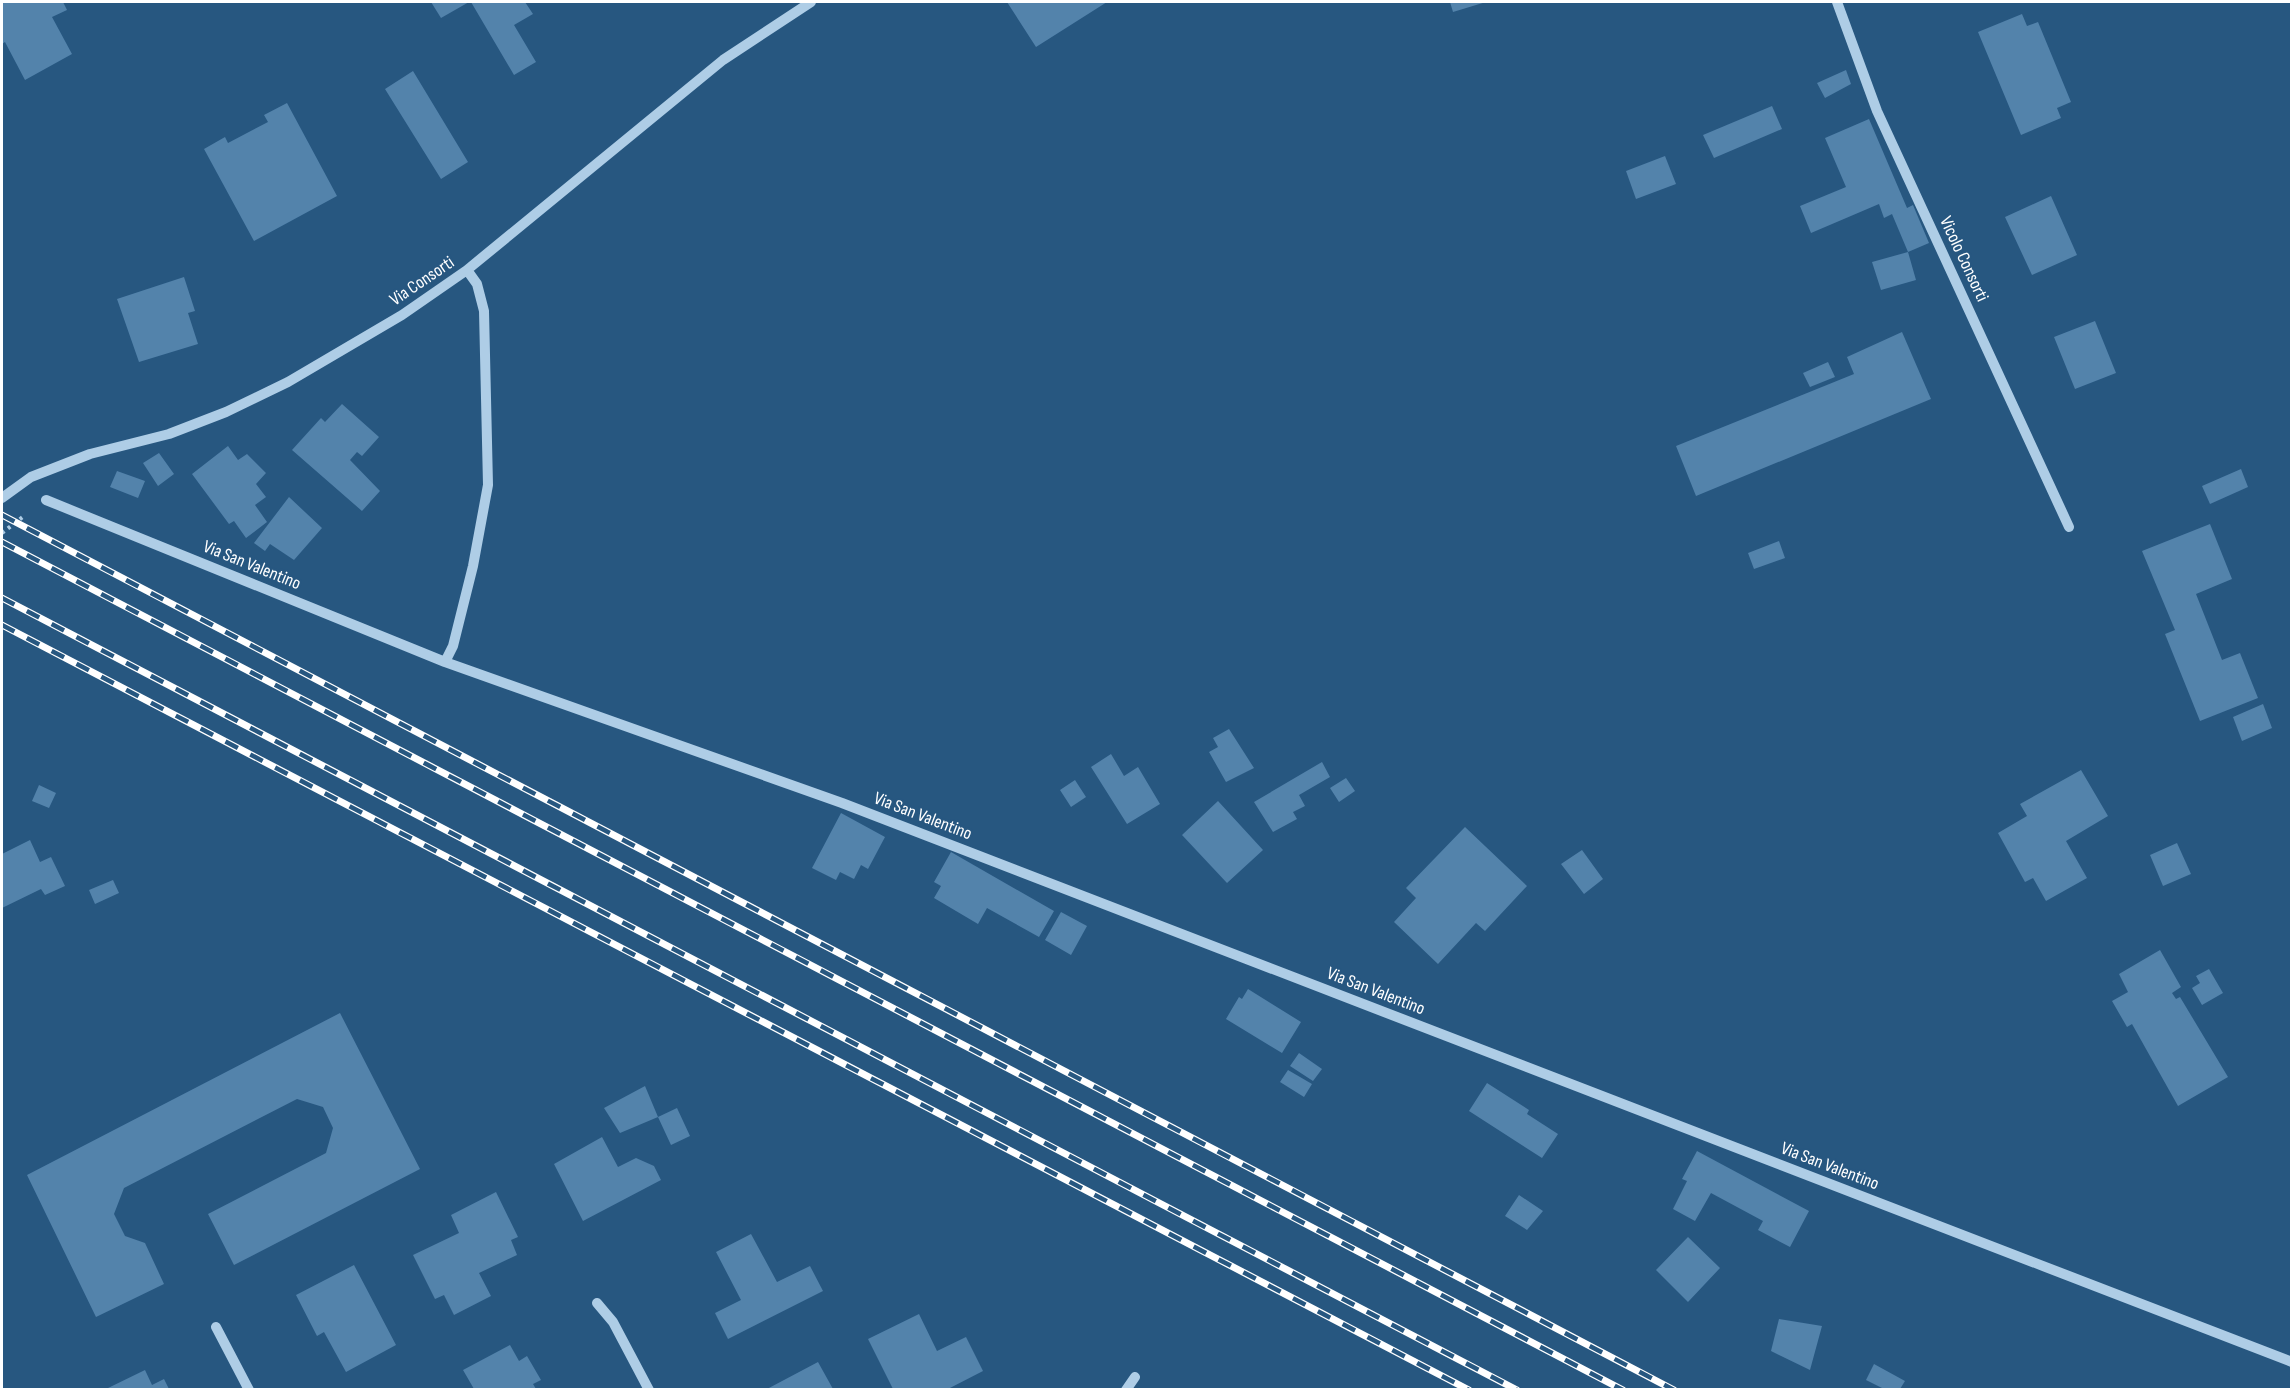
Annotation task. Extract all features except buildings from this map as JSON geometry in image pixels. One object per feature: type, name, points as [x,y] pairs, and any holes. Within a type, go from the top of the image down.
[{"type":"street","name":"Via Consorti","points":[[2,498],[31,477],[90,454],[169,434],[226,411],[288,382],[402,315],[467,270],[723,60],[811,2]]},
{"type":"street","name":"Vicolo Consorti","points":[[1836,2],[1877,111],[2069,527]]},
{"type":"street","points":[[445,662],[453,646],[473,566],[488,485],[484,311],[477,284],[467,270]]},
{"type":"street","name":"Via San Valentino","points":[[46,500],[445,662],[842,803],[2292,1362]]},
{"type":"street","points":[[597,1303],[613,1322],[649,1389]]},
{"type":"street","points":[[216,1327],[249,1389]]},
{"type":"street","points":[[1125,1389],[1135,1377]]},
{"type":"railway","points":[[2,515],[1674,1390]]},
{"type":"railway","points":[[2,542],[1623,1390]]},
{"type":"railway","points":[[2,598],[1517,1390]]},
{"type":"railway","points":[[2,625],[1469,1390]]}]
